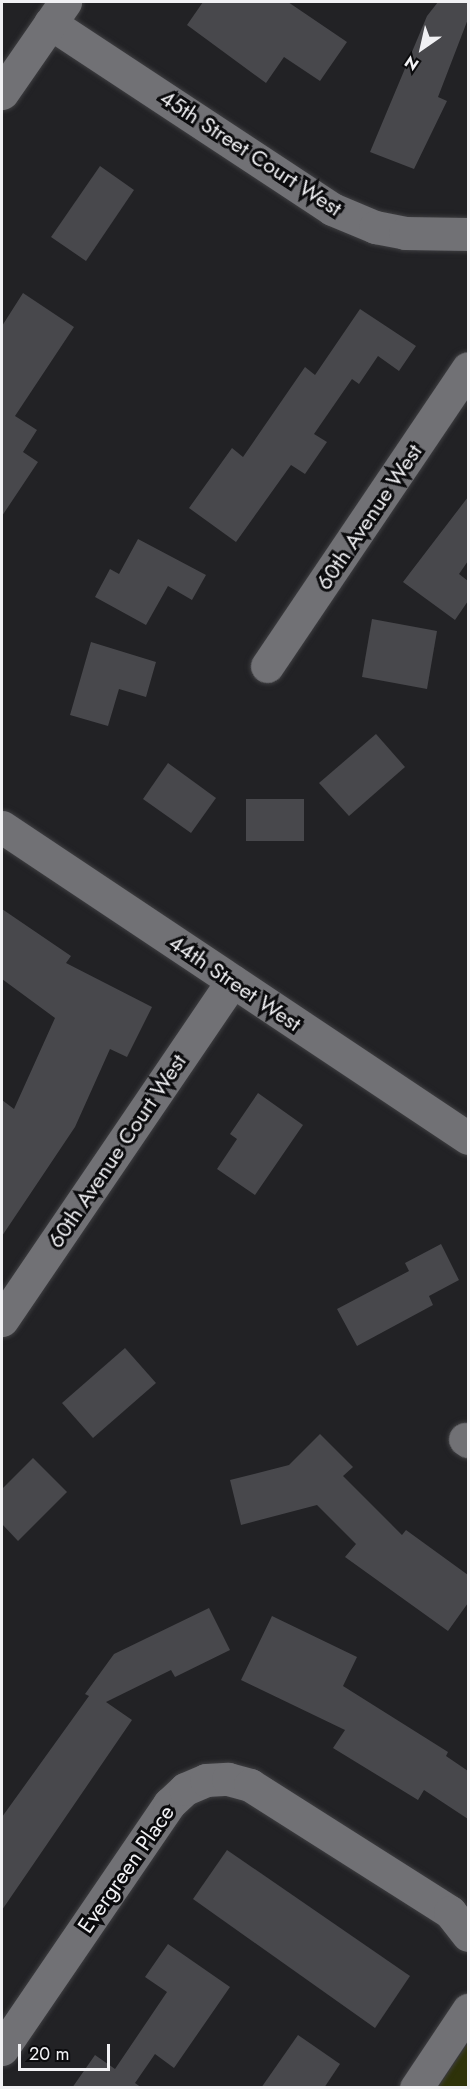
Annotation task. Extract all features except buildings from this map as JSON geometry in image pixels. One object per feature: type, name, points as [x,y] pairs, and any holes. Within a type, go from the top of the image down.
[{"type":"street","points":[[2,93],[58,12]]},
{"type":"street","name":"45th Street Court West","points":[[58,12],[332,209],[375,227],[405,233],[468,234]]},
{"type":"street","name":"60th Avenue West","points":[[267,666],[468,368]]},
{"type":"street","name":"44th Street West","points":[[2,827],[468,1138]]},
{"type":"street","name":"60th Avenue Court West","points":[[2,1320],[232,981]]},
{"type":"street","name":"Evergreen Place","points":[[2,2049],[170,1804],[206,1780],[228,1779],[250,1785],[450,1912],[468,1935]]},
{"type":"street","points":[[416,2088],[468,2010]]},
{"type":"green space","points":[[468,2043],[468,2087],[438,2087]]}]
